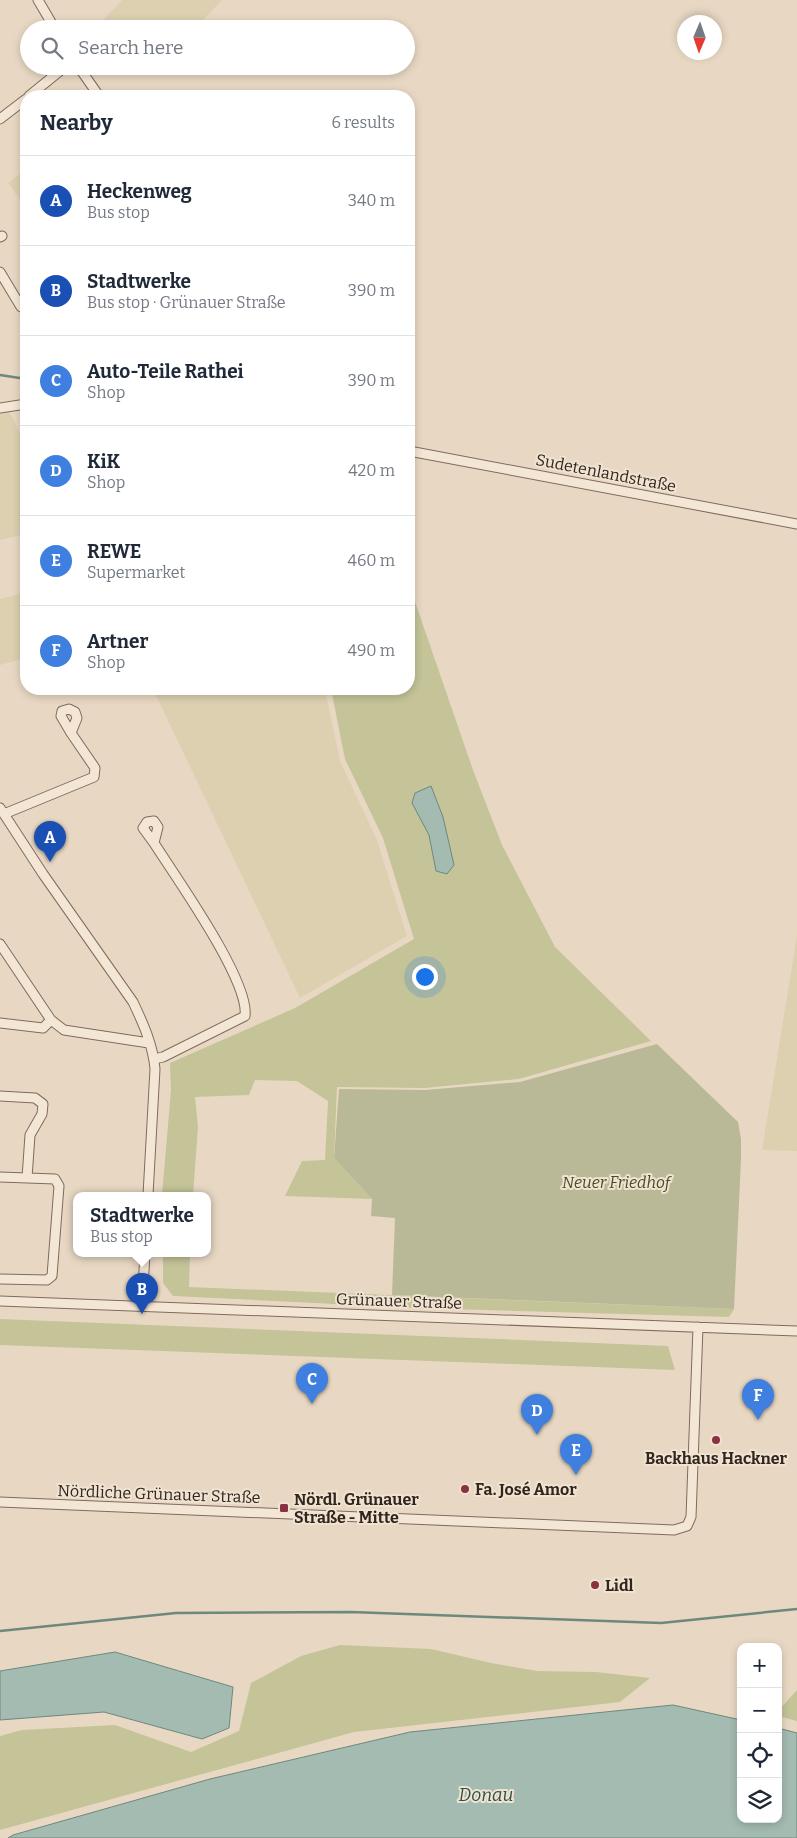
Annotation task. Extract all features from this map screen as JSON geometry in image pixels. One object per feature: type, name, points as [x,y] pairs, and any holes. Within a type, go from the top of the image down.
[{"type":"street","points":[[38,0],[50,20]]},
{"type":"street","points":[[37,90],[55,75]]},
{"type":"street","points":[[84,75],[94,90]]},
{"type":"street","points":[[0,119],[20,103]]},
{"type":"street","points":[[0,272],[20,305]]},
{"type":"street","points":[[0,408],[20,405]]},
{"type":"street","name":"Sudetenlandstraße","points":[[415,452],[797,524]]},
{"type":"street","points":[[71,732],[94,768],[94,777],[2,811],[43,874],[133,1002],[142,1021],[155,1068],[148,1192]]},
{"type":"street","points":[[154,843],[218,943],[238,982],[246,1010],[245,1016],[163,1057],[154,1059]]},
{"type":"street","points":[[0,944],[51,1020],[64,1030],[149,1043]]},
{"type":"street","points":[[0,1023],[43,1028],[51,1020]]},
{"type":"street","points":[[0,1096],[35,1098],[43,1104],[42,1114],[30,1135],[27,1178]]},
{"type":"street","points":[[0,1176],[55,1179],[59,1186],[52,1276],[48,1280],[0,1279]]},
{"type":"street","points":[[142,1306],[145,1257]]},
{"type":"street","name":"Grünauer Straße","points":[[0,1301],[797,1332]]},
{"type":"street","name":"Nördliche Grünauer Straße","points":[[0,1502],[674,1530],[687,1526],[691,1517],[698,1327]]},
{"type":"shaded area","points":[[122,0],[222,0],[203,20],[103,20]]},
{"type":"shaded area","points":[[20,174],[20,200],[8,183]]},
{"type":"shaded area","points":[[10,412],[20,434],[20,535],[0,540],[0,414]]},
{"type":"shaded area","points":[[20,594],[20,660],[0,665],[0,599]]},
{"type":"shaded area","points":[[156,695],[326,695],[340,761],[377,840],[407,936],[300,998]]},
{"type":"shaded area","points":[[797,935],[797,1151],[762,1150]]},
{"type":"green space","points":[[415,602],[473,770],[502,845],[555,947],[651,1041],[519,1079],[425,1088],[337,1087],[334,1158],[372,1199],[285,1196],[302,1161],[325,1160],[328,1101],[297,1081],[255,1080],[249,1095],[195,1097],[198,1127],[193,1192],[162,1192],[171,1090],[170,1063],[295,1008],[414,939],[383,838],[345,759],[332,695],[415,695]]},
{"type":"green space","name":"Neuer Friedhof","points":[[657,1044],[738,1122],[741,1139],[741,1159],[734,1309],[392,1295],[395,1218],[371,1216],[372,1199],[334,1158],[339,1089],[425,1090],[520,1082]]},
{"type":"green space","points":[[163,1257],[190,1257],[189,1287],[734,1309],[729,1317],[415,1308],[173,1296],[163,1283]]},
{"type":"green space","points":[[0,1319],[668,1346],[675,1370],[0,1345]]},
{"type":"green space","points":[[340,1645],[431,1649],[491,1663],[537,1671],[596,1672],[650,1678],[620,1702],[354,1732],[0,1830],[0,1736],[22,1730],[115,1725],[191,1752],[239,1731],[251,1683],[301,1656]]},
{"type":"green space","points":[[797,1690],[797,1721],[782,1717],[782,1707]]},
{"type":"water","points":[[431,786],[443,817],[454,865],[447,874],[436,871],[429,835],[412,803],[415,793]]},
{"type":"water","points":[[115,1652],[233,1687],[229,1728],[202,1739],[104,1712],[0,1720],[0,1671]]},
{"type":"water","name":"Donau","points":[[673,1705],[737,1719],[737,1823],[782,1823],[782,1729],[797,1733],[797,1838],[8,1838],[210,1779],[410,1732]]},
{"type":"waterway","points":[[0,375],[20,378]]},
{"type":"waterway","points":[[0,1631],[176,1613],[351,1612],[661,1623],[797,1609]]},
{"type":"place","name":"Heckenweg","points":[[50,862]]},
{"type":"place","name":"Stadtwerke","points":[[142,1314]]},
{"type":"place","name":"Auto-Teile Rathei","points":[[312,1404]]},
{"type":"place","name":"Artner","points":[[758,1420]]},
{"type":"place","name":"KiK","points":[[537,1435]]},
{"type":"place","name":"Backhaus Hackner","points":[[716,1440]]},
{"type":"place","name":"REWE","points":[[576,1475]]},
{"type":"place","name":"Fa. José Amor","points":[[465,1489]]},
{"type":"place","name":"Nördl. Grünauer Straße - Mitte","points":[[284,1508]]},
{"type":"place","name":"Lidl","points":[[595,1585]]}]
